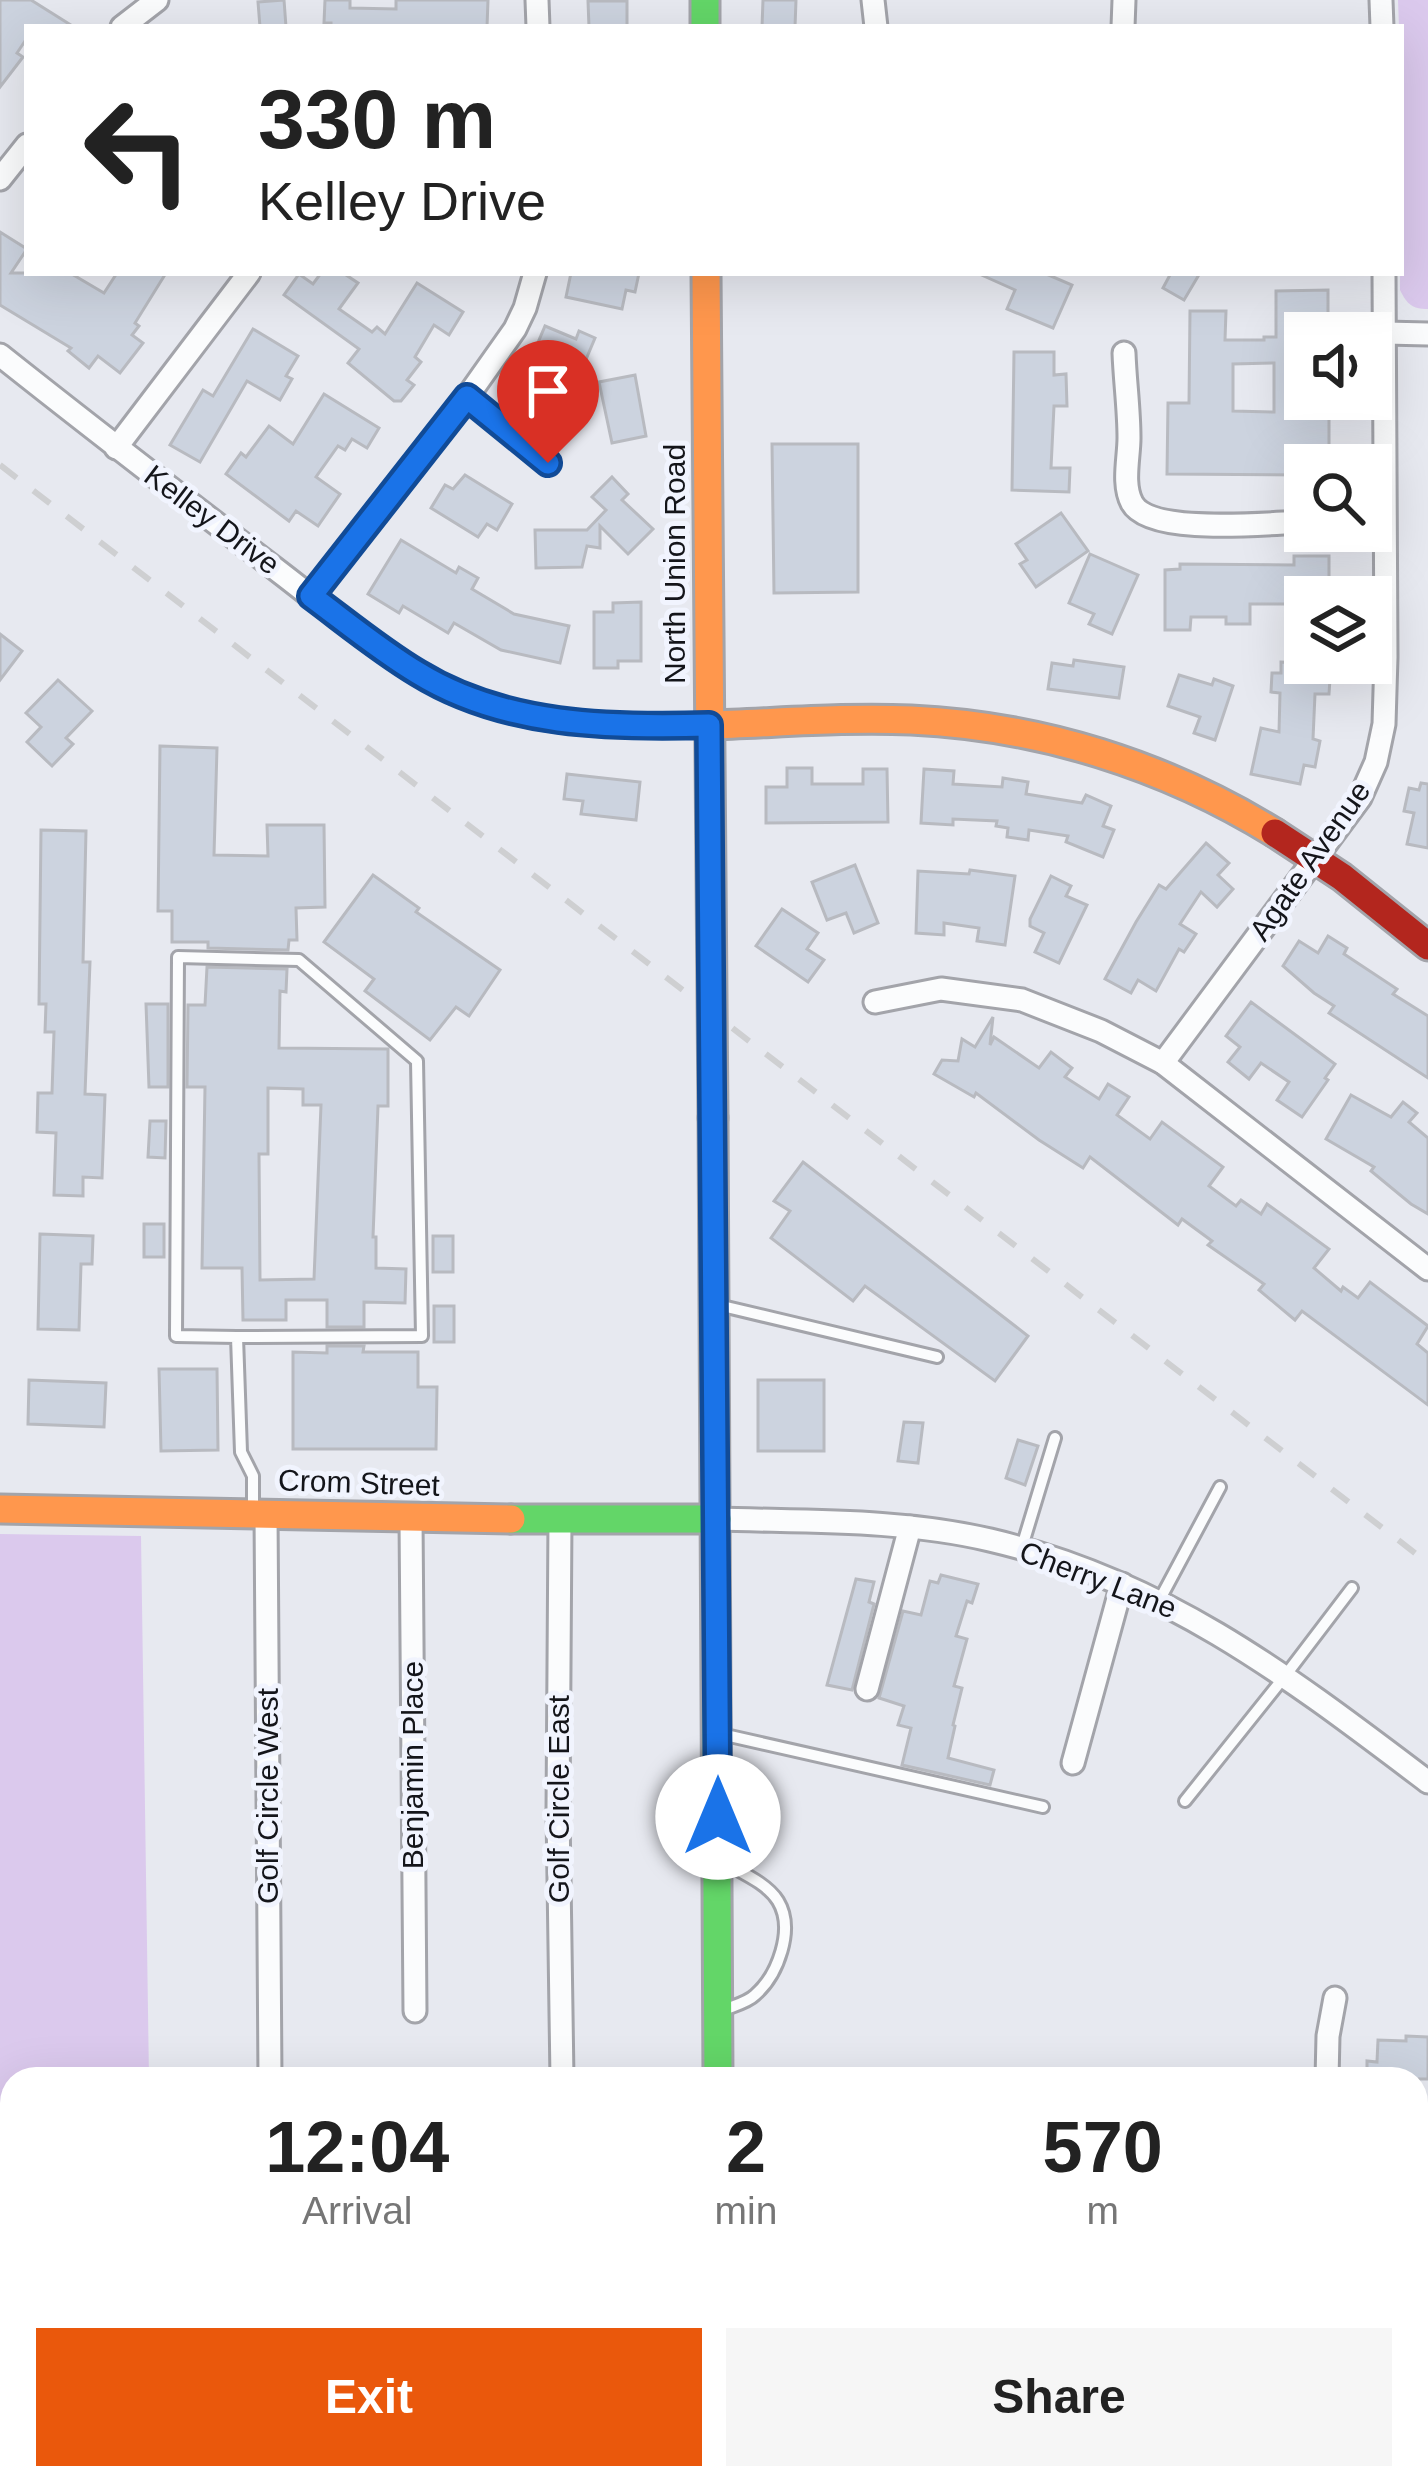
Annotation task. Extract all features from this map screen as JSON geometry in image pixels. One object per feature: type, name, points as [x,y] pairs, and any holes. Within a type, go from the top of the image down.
[{"type":"street","points":[[126,24],[157,0]]},
{"type":"street","points":[[0,179],[24,149]]},
{"type":"street","points":[[116,448],[247,276]]},
{"type":"street","points":[[311,596],[515,329],[534,276]]},
{"type":"street","name":"North Union Road","points":[[706,276],[718,2067]]},
{"type":"street","name":"Agate Avenue","points":[[1384,276],[1385,312]]},
{"type":"street","points":[[1392,333],[1428,334]]},
{"type":"street","points":[[1124,353],[1126,467],[1130,500],[1136,508],[1148,517],[1176,524],[1284,522]]},
{"type":"street","name":"Kelley Drive","points":[[0,355],[416,673],[457,694],[512,712],[579,723],[709,725]]},
{"type":"street","points":[[467,397],[548,463]]},
{"type":"street","name":"Agate Avenue","points":[[1163,1063],[1360,798],[1376,762],[1384,724],[1379,552]]},
{"type":"street","points":[[709,725],[933,721],[1072,742],[1166,774],[1238,810],[1316,858],[1428,946]]},
{"type":"street","points":[[875,1003],[941,988],[1022,1000],[1101,1031],[1163,1063],[1428,1269]]},
{"type":"street","name":"Crom Street","points":[[0,1509],[411,1519],[717,1519]]},
{"type":"street","name":"Golf Circle West","points":[[259,1514],[270,2067]]},
{"type":"street","name":"Benjamin Place","points":[[411,1519],[415,2012]]},
{"type":"street","name":"Golf Circle East","points":[[560,1519],[562,2067]]},
{"type":"street","name":"Cherry Lane","points":[[717,1519],[866,1523],[990,1540],[1122,1584],[1200,1622],[1285,1676],[1427,1778]]},
{"type":"street","points":[[867,1689],[910,1528]]},
{"type":"street","points":[[1073,1763],[1122,1584]]},
{"type":"street","points":[[1327,2067],[1335,1998]]},
{"type":"lane","points":[[178,957],[298,960],[417,1061],[422,1336],[237,1337],[176,1336],[178,957]]},
{"type":"lane","points":[[715,1304],[937,1357]]},
{"type":"lane","points":[[237,1337],[242,1452],[253,1476],[259,1514]]},
{"type":"lane","points":[[1021,1550],[1054,1438]]},
{"type":"lane","points":[[1159,1601],[1220,1487]]},
{"type":"lane","points":[[1185,1801],[1352,1588]]},
{"type":"lane","points":[[717,1733],[1043,1807]]},
{"type":"lane","points":[[718,1858],[778,1902],[786,1934],[776,1970],[753,1998],[718,2012]]},
{"type":"shaded area","points":[[1398,0],[1428,0],[1428,309],[1411,305],[1400,290],[1400,276],[1404,276],[1404,24],[1399,24]]},
{"type":"shaded area","points":[[0,1534],[141,1536],[149,2067],[0,2067]]},
{"type":"building","points":[[0,0],[31,0],[69,24],[24,24],[24,42],[17,53],[23,57],[0,87]]},
{"type":"building","points":[[284,0],[286,24],[260,24],[258,2]]},
{"type":"building","points":[[325,0],[350,0],[350,8],[396,9],[396,0],[488,0],[487,24],[324,23]]},
{"type":"building","points":[[763,0],[796,0],[795,24],[762,24]]},
{"type":"building","points":[[588,1],[627,1],[627,24],[589,24]]},
{"type":"building","points":[[0,232],[24,247],[11,273],[75,276],[104,293],[115,276],[164,276],[135,323],[139,326],[132,335],[143,343],[120,373],[98,356],[89,368],[68,351],[71,348],[0,305]]},
{"type":"building","points":[[298,276],[313,284],[319,276],[348,276],[358,283],[339,309],[372,332],[377,327],[385,334],[417,283],[463,312],[449,335],[434,325],[415,357],[421,362],[407,380],[414,385],[401,401],[394,401],[348,363],[359,349],[284,295]]},
{"type":"building","points":[[570,276],[638,276],[635,292],[626,290],[622,309],[566,297]]},
{"type":"building","points":[[984,276],[1051,276],[1072,285],[1053,328],[1007,309],[1015,290]]},
{"type":"building","points":[[1169,276],[1198,276],[1184,300],[1163,288]]},
{"type":"building","points":[[1328,290],[1328,312],[1284,312],[1284,420],[1329,420],[1329,444],[1284,444],[1284,475],[1167,474],[1168,403],[1189,403],[1190,311],[1226,311],[1225,340],[1276,337],[1276,291]],"holes":[[[1274,363],[1274,412],[1233,411],[1233,364]]]},
{"type":"building","points":[[545,326],[576,339],[579,331],[595,338],[573,390],[526,371]]},
{"type":"building","points":[[253,329],[298,356],[286,376],[292,379],[280,400],[247,381],[200,462],[170,445],[203,390],[213,396]]},
{"type":"building","points":[[1014,352],[1054,352],[1054,375],[1066,374],[1067,406],[1054,406],[1051,468],[1070,468],[1069,492],[1012,490]]},
{"type":"building","points":[[635,375],[646,436],[612,443],[599,382]]},
{"type":"building","points":[[324,394],[379,428],[367,448],[352,439],[345,450],[338,446],[316,477],[340,494],[318,526],[296,511],[289,521],[226,474],[269,426],[293,444]]},
{"type":"building","points":[[772,444],[858,444],[858,592],[774,593]]},
{"type":"building","points":[[465,475],[512,504],[497,530],[487,524],[478,537],[431,508],[445,485],[453,489]]},
{"type":"building","points":[[612,477],[628,494],[622,500],[653,529],[628,554],[600,526],[600,548],[587,546],[582,567],[536,568],[535,530],[587,530],[606,510],[592,497]]},
{"type":"building","points":[[1061,513],[1088,551],[1036,587],[1020,564],[1027,560],[1016,544]]},
{"type":"building","points":[[401,540],[456,573],[459,567],[478,578],[472,589],[514,614],[569,626],[560,663],[501,650],[454,623],[448,633],[403,606],[399,613],[368,594]]},
{"type":"building","points":[[1090,554],[1138,575],[1112,634],[1089,624],[1094,614],[1069,603]]},
{"type":"building","points":[[1294,556],[1329,556],[1329,576],[1284,576],[1284,604],[1250,604],[1250,624],[1226,624],[1226,617],[1191,617],[1190,630],[1165,630],[1165,570],[1180,569],[1180,564],[1294,565]]},
{"type":"building","points":[[641,602],[641,661],[594,668],[594,612],[613,612],[613,603]]},
{"type":"building","points":[[0,634],[22,651],[0,680]]},
{"type":"building","points":[[1074,660],[1124,667],[1119,698],[1048,689],[1052,663],[1073,666]]},
{"type":"building","points":[[1284,662],[1284,684],[1330,684],[1329,694],[1315,694],[1313,739],[1320,741],[1315,767],[1304,765],[1300,784],[1251,774],[1261,728],[1279,732],[1280,693],[1271,692],[1272,673],[1281,673]]},
{"type":"building","points":[[1179,675],[1233,686],[1215,740],[1194,733],[1200,717],[1168,706]]},
{"type":"building","points":[[58,680],[92,711],[66,738],[73,744],[52,766],[27,742],[41,727],[26,713]]},
{"type":"building","points":[[160,746],[217,748],[214,855],[268,856],[267,825],[324,825],[325,907],[296,908],[297,940],[289,940],[288,950],[172,942],[172,911],[158,911]]},
{"type":"building","points":[[787,768],[812,768],[812,784],[863,784],[863,769],[887,769],[888,822],[766,823],[766,787],[787,787]]},
{"type":"building","points":[[924,769],[954,771],[953,784],[1002,787],[1003,778],[1028,782],[1026,794],[1082,803],[1086,795],[1111,806],[1103,826],[1114,830],[1103,857],[1066,842],[1068,836],[1029,830],[1028,840],[1007,837],[1008,828],[996,826],[997,821],[921,823]]},
{"type":"building","points":[[567,774],[640,782],[636,820],[581,814],[583,801],[564,799]]},
{"type":"building","points":[[1421,783],[1428,784],[1428,848],[1407,844],[1414,813],[1404,811],[1409,788],[1419,790]]},
{"type":"building","points":[[41,830],[86,831],[83,962],[90,962],[85,1094],[105,1095],[102,1178],[83,1177],[83,1196],[54,1195],[56,1133],[37,1132],[38,1093],[52,1093],[54,1032],[45,1032],[46,1004],[39,1004]]},
{"type":"building","points":[[1206,843],[1229,863],[1218,875],[1233,889],[1217,907],[1201,892],[1180,924],[1196,934],[1184,952],[1179,949],[1156,991],[1138,980],[1131,993],[1105,979],[1159,885],[1166,889]]},
{"type":"building","points":[[855,865],[878,923],[854,933],[846,913],[827,920],[812,882]]},
{"type":"building","points":[[970,870],[1015,876],[1005,945],[977,941],[979,928],[944,923],[944,935],[916,933],[918,871],[969,874]]},
{"type":"building","points":[[373,875],[419,908],[416,912],[500,970],[469,1016],[456,1007],[430,1040],[365,991],[374,979],[324,942]]},
{"type":"building","points":[[1051,876],[1071,886],[1066,896],[1087,905],[1059,963],[1035,952],[1044,933],[1030,926]]},
{"type":"building","points":[[782,909],[818,933],[807,949],[824,960],[808,982],[756,946]]},
{"type":"building","points":[[1328,936],[1347,948],[1344,954],[1397,989],[1393,994],[1428,1016],[1428,1078],[1329,1013],[1334,1006],[1283,966],[1299,941],[1318,953]]},
{"type":"building","points":[[207,967],[287,969],[286,992],[280,991],[279,1048],[388,1049],[388,1106],[378,1106],[373,1237],[376,1268],[406,1269],[405,1303],[364,1302],[364,1327],[327,1327],[327,1300],[286,1300],[286,1320],[243,1320],[242,1268],[202,1268],[205,1087],[187,1087],[188,1005],[205,1005]],"holes":[[[268,1088],[303,1089],[303,1105],[321,1105],[314,1279],[260,1280],[259,1154],[268,1154]]]},
{"type":"building","points":[[1251,1002],[1335,1064],[1302,1117],[1277,1100],[1289,1082],[1261,1063],[1249,1079],[1228,1062],[1240,1047],[1226,1036]]},
{"type":"building","points":[[146,1004],[168,1004],[168,1087],[149,1087]]},
{"type":"building","points":[[993,1017],[990,1045],[994,1037],[1039,1068],[1051,1052],[1072,1068],[1065,1077],[1099,1099],[1108,1084],[1129,1097],[1117,1115],[1150,1139],[1162,1122],[1223,1167],[1209,1186],[1236,1206],[1241,1200],[1261,1214],[1267,1204],[1329,1249],[1314,1268],[1341,1291],[1343,1287],[1358,1298],[1370,1282],[1428,1326],[1417,1344],[1428,1353],[1428,1405],[1302,1311],[1295,1320],[1259,1290],[1264,1284],[1208,1245],[1212,1241],[1182,1219],[1178,1225],[1090,1157],[1083,1168],[976,1093],[974,1097],[934,1074],[942,1060],[958,1061],[962,1039],[975,1047]]},
{"type":"building","points":[[1351,1095],[1391,1117],[1403,1102],[1417,1113],[1409,1122],[1428,1138],[1428,1214],[1371,1171],[1374,1167],[1326,1139]]},
{"type":"building","points":[[150,1121],[166,1121],[165,1158],[148,1157]]},
{"type":"building","points":[[803,1162],[1028,1336],[995,1381],[865,1286],[853,1301],[771,1238],[790,1211],[774,1201]]},
{"type":"building","points":[[144,1224],[164,1224],[164,1257],[144,1257]]},
{"type":"building","points":[[40,1234],[93,1236],[92,1264],[81,1264],[79,1330],[38,1329]]},
{"type":"building","points":[[433,1236],[453,1236],[453,1272],[433,1272]]},
{"type":"building","points":[[434,1306],[454,1306],[454,1342],[434,1342]]},
{"type":"building","points":[[327,1346],[364,1346],[363,1352],[418,1352],[418,1387],[437,1387],[436,1449],[293,1449],[293,1352],[327,1353]]},
{"type":"building","points":[[159,1369],[217,1369],[218,1450],[161,1451]]},
{"type":"building","points":[[29,1380],[106,1383],[104,1427],[28,1424]]},
{"type":"building","points":[[758,1380],[824,1380],[824,1451],[758,1451]]},
{"type":"building","points":[[904,1422],[923,1423],[918,1463],[898,1461]]},
{"type":"building","points":[[1018,1440],[1038,1446],[1025,1485],[1006,1478]]},
{"type":"building","points":[[941,1575],[978,1584],[956,1636],[967,1639],[954,1686],[962,1688],[948,1758],[994,1770],[990,1785],[902,1765],[911,1728],[898,1725],[904,1706],[879,1698],[903,1611],[921,1615],[930,1581],[938,1583]]},
{"type":"building","points":[[856,1579],[874,1582],[869,1602],[874,1604],[852,1690],[827,1685]]},
{"type":"building","points":[[1406,2036],[1428,2037],[1428,2067],[1367,2067],[1367,2061],[1377,2062],[1378,2040],[1406,2041]]},
{"type":"railway","points":[[0,465],[1428,1563]]},
{"type":"traffic: fast","points":[[705,0],[705,24]]},
{"type":"traffic: fast","points":[[713,1118],[718,2067]]},
{"type":"traffic: fast","points":[[511,1519],[717,1519]]},
{"type":"traffic: slow","points":[[706,276],[713,1118]]},
{"type":"traffic: slow","points":[[709,725],[886,719],[1007,731],[1054,740],[1146,769],[1275,833]]},
{"type":"traffic: slow","points":[[0,1509],[511,1519]]},
{"type":"traffic: jam","points":[[1275,833],[1342,877],[1428,946]]},
{"type":"route","points":[[548,463],[467,397],[311,596],[416,673],[457,694],[512,712],[579,723],[709,725],[718,1817]]}]
